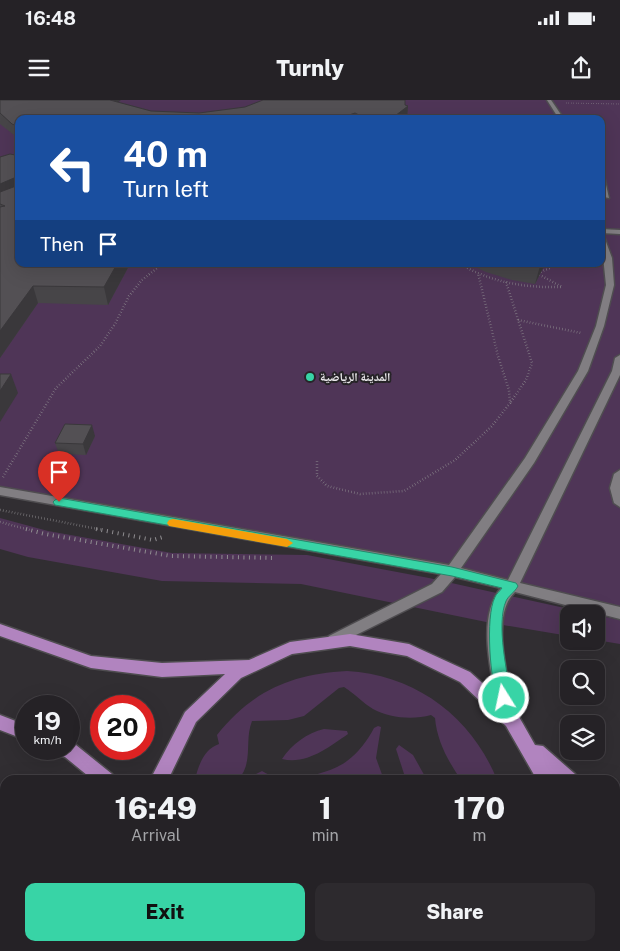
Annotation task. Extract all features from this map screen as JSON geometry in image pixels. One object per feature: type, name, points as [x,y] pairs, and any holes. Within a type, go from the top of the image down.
[{"type":"main road","points":[[0,630],[90,662],[162,670],[248,666]]},
{"type":"main road","points":[[161,775],[176,739],[191,716],[227,680],[248,666],[290,648],[312,642],[334,640],[361,640],[387,643],[439,661],[463,676],[486,693],[507,714],[531,748],[544,775]]},
{"type":"main road","points":[[0,722],[15,728]]},
{"type":"main road","points":[[531,748],[563,775]]},
{"type":"main road","points":[[80,759],[100,775]]},
{"type":"street","points":[[550,101],[559,115]]},
{"type":"street","points":[[605,197],[617,199]]},
{"type":"street","points":[[605,231],[620,232]]},
{"type":"street","points":[[334,640],[436,588],[452,571],[530,460],[583,371],[600,326],[610,286],[608,258],[605,250]]},
{"type":"street","points":[[507,714],[496,651],[500,599],[512,586],[619,365]]},
{"type":"street","points":[[620,474],[617,480],[616,496],[620,503]]},
{"type":"street","points":[[0,491],[176,524],[452,571],[620,613]]},
{"type":"path","points":[[550,101],[620,104]]},
{"type":"path","points":[[0,482],[56,388],[100,346],[115,324],[129,296],[142,280],[158,267]]},
{"type":"path","points":[[467,267],[478,273],[506,282],[548,288],[562,287],[538,274],[550,267]]},
{"type":"path","points":[[478,273],[498,356],[509,390],[510,404]]},
{"type":"path","points":[[317,461],[317,476],[327,486],[360,494],[404,491],[455,460],[492,426],[526,380],[532,362],[506,282]]},
{"type":"path","points":[[518,320],[575,332]]},
{"type":"path","points":[[0,510],[153,540],[166,536],[176,524]]},
{"type":"path","points":[[0,522],[45,534],[171,556],[279,558]]},
{"type":"shaded area","name":"المدينة الرياضية","points":[[0,100],[620,100],[620,613],[605,609],[605,605],[588,605],[452,571],[0,491],[0,203],[15,251],[15,267],[605,267],[605,115],[15,115],[15,164],[0,158]]},
{"type":"shaded area","points":[[0,518],[48,531],[172,553],[307,555],[429,578],[560,607],[560,634],[491,623],[301,584],[162,581],[28,557],[0,549]]},
{"type":"shaded area","points":[[605,617],[620,620],[620,644],[605,642]]},
{"type":"shaded area","points":[[347,671],[372,674],[396,681],[438,703],[457,719],[473,737],[495,775],[458,775],[438,735],[435,718],[431,715],[409,718],[379,712],[344,687],[339,688],[304,716],[288,720],[252,721],[246,766],[242,775],[196,775],[206,754],[219,744],[217,735],[244,707],[259,696],[290,681]]},
{"type":"shaded area","points":[[381,727],[376,758],[382,775],[315,775],[333,769],[347,761],[366,742],[374,728]]},
{"type":"shaded area","points":[[324,729],[347,731],[348,734],[317,754],[300,759],[282,759],[300,740]]},
{"type":"shaded area","points":[[399,745],[413,755],[424,775],[404,775],[396,749]]},
{"type":"shaded area","points":[[262,771],[270,775],[256,775]]},
{"type":"building","points":[[0,100],[110,100],[151,111],[199,113],[245,107],[263,100],[405,100],[405,105],[408,106],[396,115],[359,115],[355,113],[349,115],[15,115],[15,125],[0,113]]},
{"type":"building","points":[[10,154],[15,155],[15,179],[0,184],[0,157]]},
{"type":"building","points":[[15,186],[15,267],[115,267],[104,287],[33,286],[0,331],[0,207],[5,206],[0,204],[0,192]]},
{"type":"building","points":[[0,374],[11,374],[0,391]]},
{"type":"building","points":[[65,424],[92,425],[83,444],[55,443]]},
{"type":"slow traffic","points":[[173,523],[287,543]]},
{"type":"place","name":"المدينة الرياضية","points":[[310,377]]},
{"type":"route","points":[[59,502],[169,523],[452,571],[512,586],[500,599],[497,621],[496,651],[504,698]]}]
